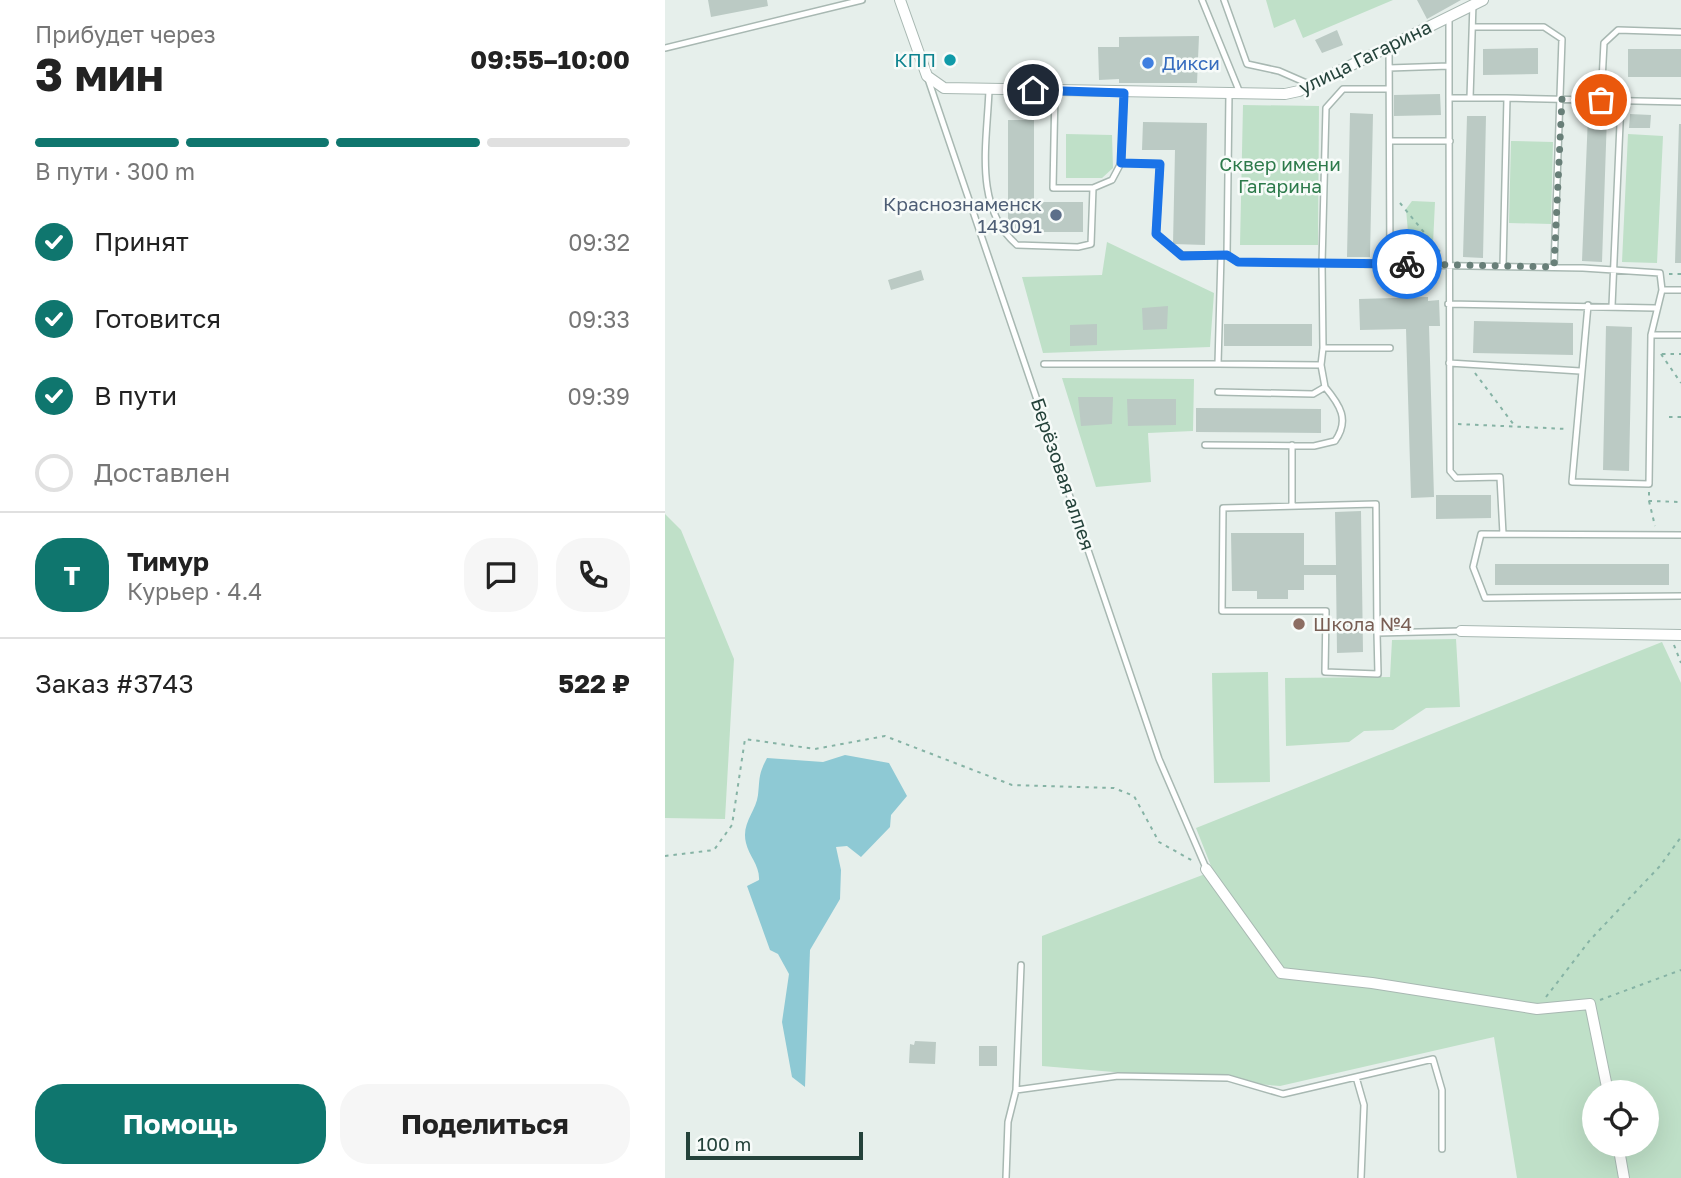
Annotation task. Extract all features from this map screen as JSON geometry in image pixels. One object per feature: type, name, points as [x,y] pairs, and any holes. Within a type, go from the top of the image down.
[{"type":"street","points":[[900,0],[927,76]]},
{"type":"street","name":"улица Гагарина","points":[[927,76],[944,89],[1285,94],[1311,85],[1478,2]]},
{"type":"street","points":[[1461,631],[1677,635]]},
{"type":"street","points":[[1206,869],[1281,973],[1372,983],[1537,1009],[1590,1004],[1606,1080]]},
{"type":"street","points":[[1621,1157],[1625,1178]]},
{"type":"lane","points":[[665,48],[862,0]]},
{"type":"lane","points":[[1202,0],[1240,93]]},
{"type":"lane","points":[[1224,0],[1247,64],[1279,71],[1311,85]]},
{"type":"lane","points":[[1470,98],[1473,27],[1478,2]]},
{"type":"lane","points":[[1449,16],[1450,471],[1455,478],[1500,477],[1503,534]]},
{"type":"lane","points":[[1473,27],[1544,27],[1562,39],[1562,99],[1554,267]]},
{"type":"lane","points":[[1601,100],[1604,43],[1618,30],[1681,32]]},
{"type":"lane","points":[[1389,45],[1390,264]]},
{"type":"lane","points":[[1389,68],[1449,66]]},
{"type":"lane","name":"Берёзовая аллея","points":[[927,76],[1159,759],[1206,869]]},
{"type":"lane","points":[[1205,445],[1335,442],[1343,430],[1342,406],[1325,387],[1326,379],[1321,365],[1327,108],[1343,89],[1389,89]]},
{"type":"lane","points":[[989,90],[985,180],[1001,231],[1017,246],[1079,247],[1091,244],[1093,188]]},
{"type":"lane","points":[[1055,91],[1053,188],[1093,188],[1112,180],[1121,163],[1124,93]]},
{"type":"lane","points":[[1218,364],[1229,93]]},
{"type":"lane","points":[[1449,98],[1681,102]]},
{"type":"lane","points":[[1503,266],[1507,98]]},
{"type":"lane","points":[[1612,306],[1622,101]]},
{"type":"lane","points":[[1391,141],[1450,141]]},
{"type":"lane","points":[[1121,163],[1160,164],[1156,234],[1182,256],[1224,255],[1238,262],[1554,267],[1661,273],[1662,290],[1655,308],[1651,335],[1649,484],[1572,482],[1588,305]]},
{"type":"lane","points":[[1662,290],[1681,290]]},
{"type":"lane","points":[[1448,304],[1655,308]]},
{"type":"lane","points":[[1651,335],[1681,335]]},
{"type":"lane","points":[[1323,348],[1390,348]]},
{"type":"lane","points":[[1449,363],[1580,371]]},
{"type":"lane","points":[[1044,364],[1321,365]]},
{"type":"lane","points":[[1218,392],[1313,394],[1325,387]]},
{"type":"lane","points":[[1292,445],[1292,506]]},
{"type":"lane","points":[[1376,504],[1377,633],[1378,674],[1325,672],[1326,611],[1222,611],[1223,508],[1376,504]]},
{"type":"lane","points":[[1681,535],[1481,534],[1473,567],[1485,598],[1681,596]]},
{"type":"lane","points":[[1377,633],[1461,631]]},
{"type":"lane","points":[[1006,1178],[1009,1122],[1016,1090],[1021,965]]},
{"type":"lane","points":[[1016,1090],[1132,1076],[1228,1078],[1283,1094],[1433,1059],[1442,1090],[1442,1149]]},
{"type":"lane","points":[[1356,1077],[1364,1105],[1361,1178]]},
{"type":"path","points":[[1390,195],[1406,209],[1450,265]]},
{"type":"path","points":[[1661,273],[1681,274]]},
{"type":"path","points":[[1681,354],[1661,354],[1681,383]]},
{"type":"path","points":[[1468,364],[1514,426]]},
{"type":"path","points":[[1669,417],[1681,417]]},
{"type":"path","points":[[1450,424],[1576,429]]},
{"type":"path","points":[[1649,484],[1649,501],[1657,534]]},
{"type":"path","points":[[1649,501],[1681,502]]},
{"type":"path","points":[[1677,635],[1681,663]]},
{"type":"path","points":[[665,856],[714,850],[732,825],[744,739],[815,749],[885,736],[1012,785],[1114,788],[1134,796],[1159,842],[1206,869]]},
{"type":"path","points":[[1537,1009],[1590,940],[1660,866],[1681,837]]},
{"type":"path","points":[[1590,1004],[1681,970]]},
{"type":"green space","points":[[1266,0],[1393,0],[1303,38],[1295,19],[1274,28]]},
{"type":"green space","name":"Сквер имени Гагарина","points":[[1243,105],[1319,106],[1318,245],[1240,245]]},
{"type":"green space","points":[[1066,134],[1112,135],[1113,168],[1102,178],[1066,178]]},
{"type":"green space","points":[[1628,134],[1663,136],[1657,263],[1622,262]]},
{"type":"green space","points":[[1511,141],[1553,142],[1551,224],[1509,223]]},
{"type":"green space","points":[[1412,201],[1435,202],[1433,244],[1409,244],[1406,209]]},
{"type":"green space","points":[[1107,242],[1214,293],[1210,347],[1043,353],[1022,277],[1102,275]]},
{"type":"green space","points":[[1062,378],[1194,379],[1193,431],[1148,433],[1151,482],[1096,487]]},
{"type":"green space","points":[[665,514],[681,530],[734,659],[725,819],[665,818]]},
{"type":"green space","points":[[1456,639],[1460,707],[1426,708],[1393,730],[1364,731],[1349,742],[1286,746],[1285,678],[1390,677],[1392,640]]},
{"type":"green space","points":[[1662,642],[1681,683],[1681,1178],[1517,1178],[1494,1037],[1280,1086],[1042,1066],[1042,936],[1213,871],[1196,828]]},
{"type":"green space","points":[[1268,672],[1270,782],[1214,783],[1212,673]]},
{"type":"water","points":[[845,755],[889,763],[907,796],[891,815],[890,827],[861,857],[847,846],[836,847],[841,870],[840,899],[810,950],[805,1087],[792,1077],[782,1022],[789,974],[778,954],[770,950],[747,886],[759,880],[758,870],[746,843],[745,829],[757,801],[761,773],[767,758],[823,762]]},
{"type":"building","points":[[708,0],[767,0],[768,6],[711,17]]},
{"type":"building","points":[[1417,0],[1461,0],[1427,19]]},
{"type":"building","points":[[1337,30],[1343,45],[1322,53],[1315,40]]},
{"type":"building","name":"Дикси","points":[[1199,36],[1197,83],[1119,83],[1119,79],[1099,80],[1098,47],[1119,47],[1119,37]]},
{"type":"building","points":[[1538,48],[1538,74],[1483,75],[1483,49]]},
{"type":"building","points":[[1628,49],[1681,49],[1681,77],[1628,77]]},
{"type":"building","name":"КПП","points":[[956,54],[957,65],[945,66],[944,55]]},
{"type":"building","points":[[1440,94],[1441,115],[1394,116],[1394,95]]},
{"type":"building","points":[[1350,113],[1373,114],[1370,257],[1347,257]]},
{"type":"building","points":[[1630,114],[1651,115],[1650,128],[1629,128]]},
{"type":"building","points":[[1467,116],[1486,116],[1483,258],[1463,257]]},
{"type":"building","points":[[1588,116],[1607,116],[1602,262],[1582,261]]},
{"type":"building","points":[[1008,120],[1034,120],[1034,202],[1083,202],[1083,232],[1008,232]]},
{"type":"building","points":[[1143,122],[1207,123],[1205,245],[1173,244],[1175,150],[1142,150]]},
{"type":"building","points":[[1679,124],[1681,263],[1675,263]]},
{"type":"building","points":[[921,270],[924,280],[891,290],[888,280]]},
{"type":"building","points":[[1428,297],[1428,301],[1439,300],[1440,326],[1429,326],[1434,497],[1411,498],[1406,329],[1360,330],[1359,299]]},
{"type":"building","points":[[1168,306],[1167,329],[1143,330],[1142,308]]},
{"type":"building","points":[[1474,321],[1573,323],[1573,355],[1473,353]]},
{"type":"building","points":[[1097,324],[1097,345],[1070,346],[1070,325]]},
{"type":"building","points":[[1224,324],[1312,324],[1312,346],[1224,346]]},
{"type":"building","points":[[1606,326],[1632,327],[1629,471],[1603,470]]},
{"type":"building","points":[[1078,397],[1113,397],[1112,424],[1081,426]]},
{"type":"building","points":[[1127,399],[1176,399],[1176,425],[1128,426]]},
{"type":"building","points":[[1196,408],[1321,409],[1321,433],[1196,432]]},
{"type":"building","points":[[1436,495],[1491,495],[1491,518],[1436,519]]},
{"type":"building","points":[[1361,511],[1363,652],[1337,653],[1336,575],[1304,575],[1304,590],[1288,590],[1288,599],[1257,599],[1257,591],[1232,591],[1231,533],[1304,533],[1304,565],[1336,565],[1335,512]]},
{"type":"building","points":[[1495,564],[1669,564],[1669,585],[1495,585]]},
{"type":"building","points":[[915,1041],[936,1042],[935,1064],[909,1063],[910,1044],[914,1045]]},
{"type":"building","points":[[979,1046],[997,1046],[997,1066],[979,1066]]},
{"type":"way so far","points":[[1407,264],[1554,267],[1562,99],[1601,100]]},
{"type":"place","name":"КПП","points":[[950,60]]},
{"type":"place","name":"Дикси","points":[[1148,63]]},
{"type":"place","name":"Краснознаменск 143091","points":[[1056,215]]},
{"type":"place","name":"Школа №4","points":[[1299,624]]},
{"type":"route","points":[[1033,90],[1124,93],[1121,163],[1160,164],[1156,234],[1182,256],[1227,255],[1238,262],[1407,264]]}]
